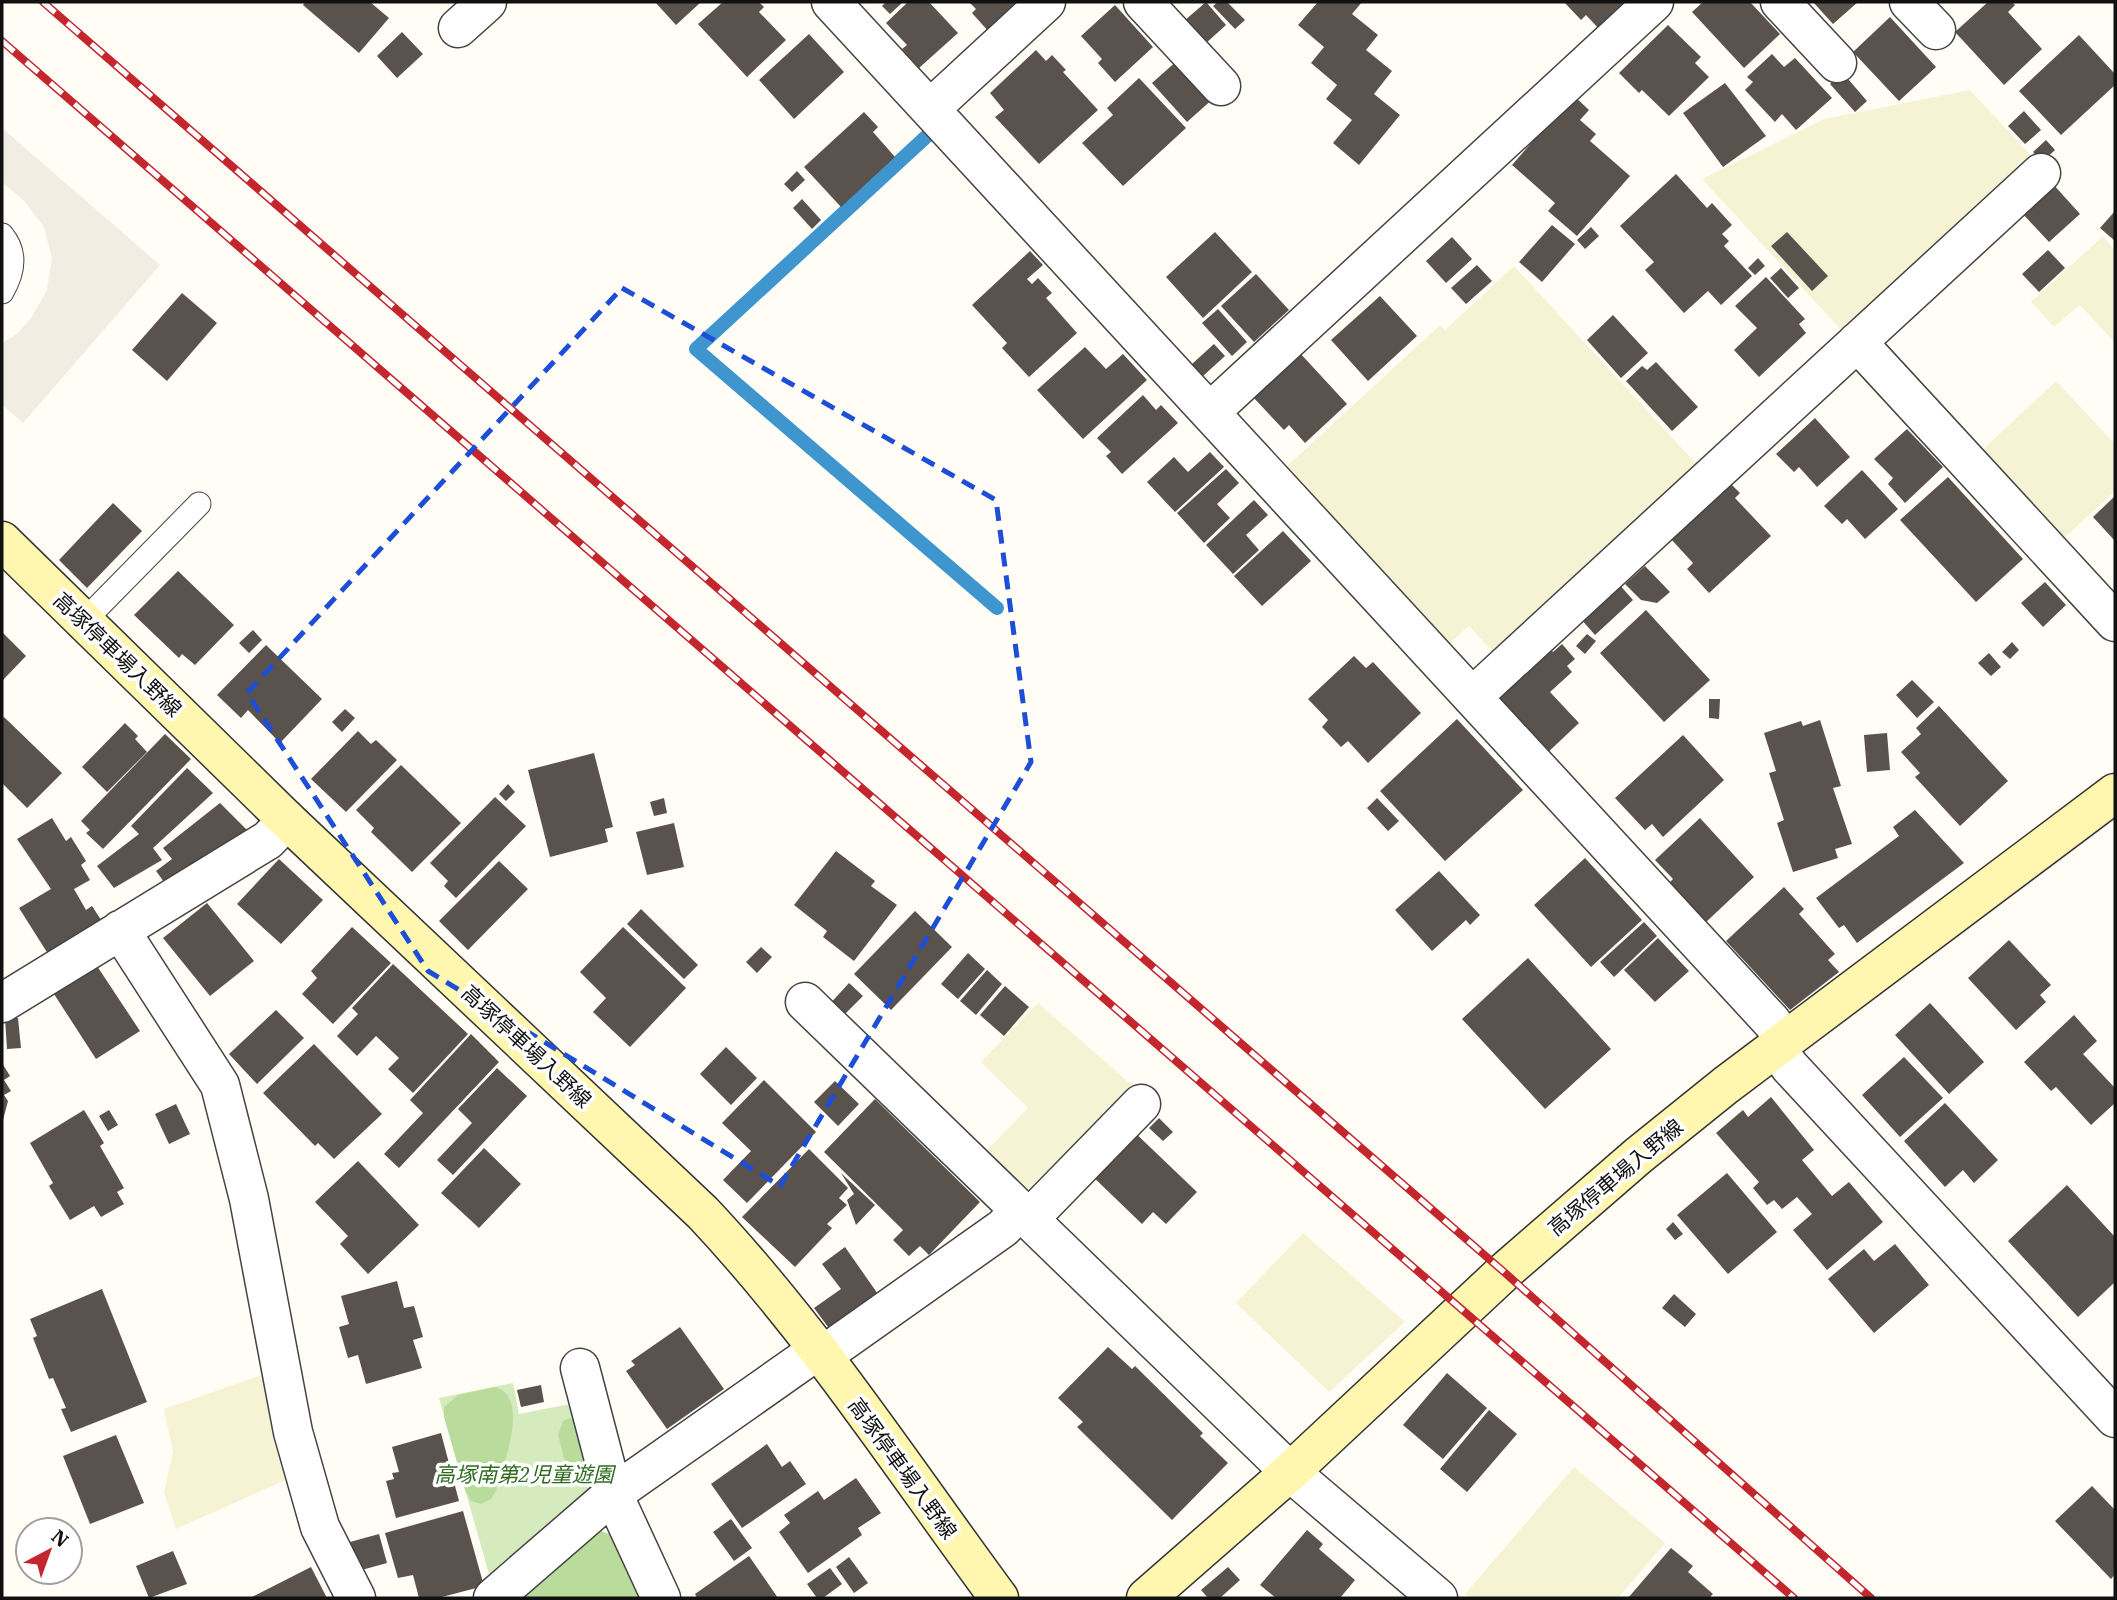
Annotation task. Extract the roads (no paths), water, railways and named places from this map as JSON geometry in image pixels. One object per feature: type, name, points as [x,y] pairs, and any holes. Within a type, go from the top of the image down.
[{"type":"main road","name":"高塚停車場入野線","points":[[2,541],[287,820],[695,1205],[753,1268],[820,1353],[999,1598]]},
{"type":"main road","name":"高塚停車場入野線","points":[[1146,1598],[1290,1472],[1564,1218],[1717,1092],[2115,793]]},
{"type":"street","points":[[458,28],[487,2]]},
{"type":"street","points":[[831,2],[1762,1011],[1781,1044],[1790,1067],[2113,1411]]},
{"type":"street","points":[[930,109],[1046,2]]},
{"type":"street","points":[[1143,2],[1221,86]]},
{"type":"street","points":[[1210,412],[1654,2]]},
{"type":"street","points":[[1780,2],[1837,63]]},
{"type":"street","points":[[1909,2],[1936,30]]},
{"type":"street","points":[[1472,697],[2041,173]]},
{"type":"street","points":[[1857,342],[2115,622]]},
{"type":"street","points":[[2,1003],[268,840],[287,820]]},
{"type":"street","points":[[120,930],[220,1085],[249,1199],[293,1432],[320,1527],[355,1598]]},
{"type":"street","points":[[805,1002],[1290,1472],[1438,1598]]},
{"type":"street","points":[[493,1598],[613,1494],[1024,1214],[1141,1104]]},
{"type":"street","points":[[580,1368],[613,1494],[661,1598]]},
{"type":"lane","points":[[2,235],[8,242],[13,260],[10,279],[2,292]]},
{"type":"lane","points":[[85,621],[199,503]]},
{"type":"waterway","points":[[928,135],[696,349],[997,608]]},
{"type":"railway","points":[[43,2],[1504,1272],[1871,1598]]},
{"type":"railway","points":[[2,41],[1794,1598]]},
{"type":"park label","name":"高塚南第2児童遊園","points":[[524,1474]]}]
